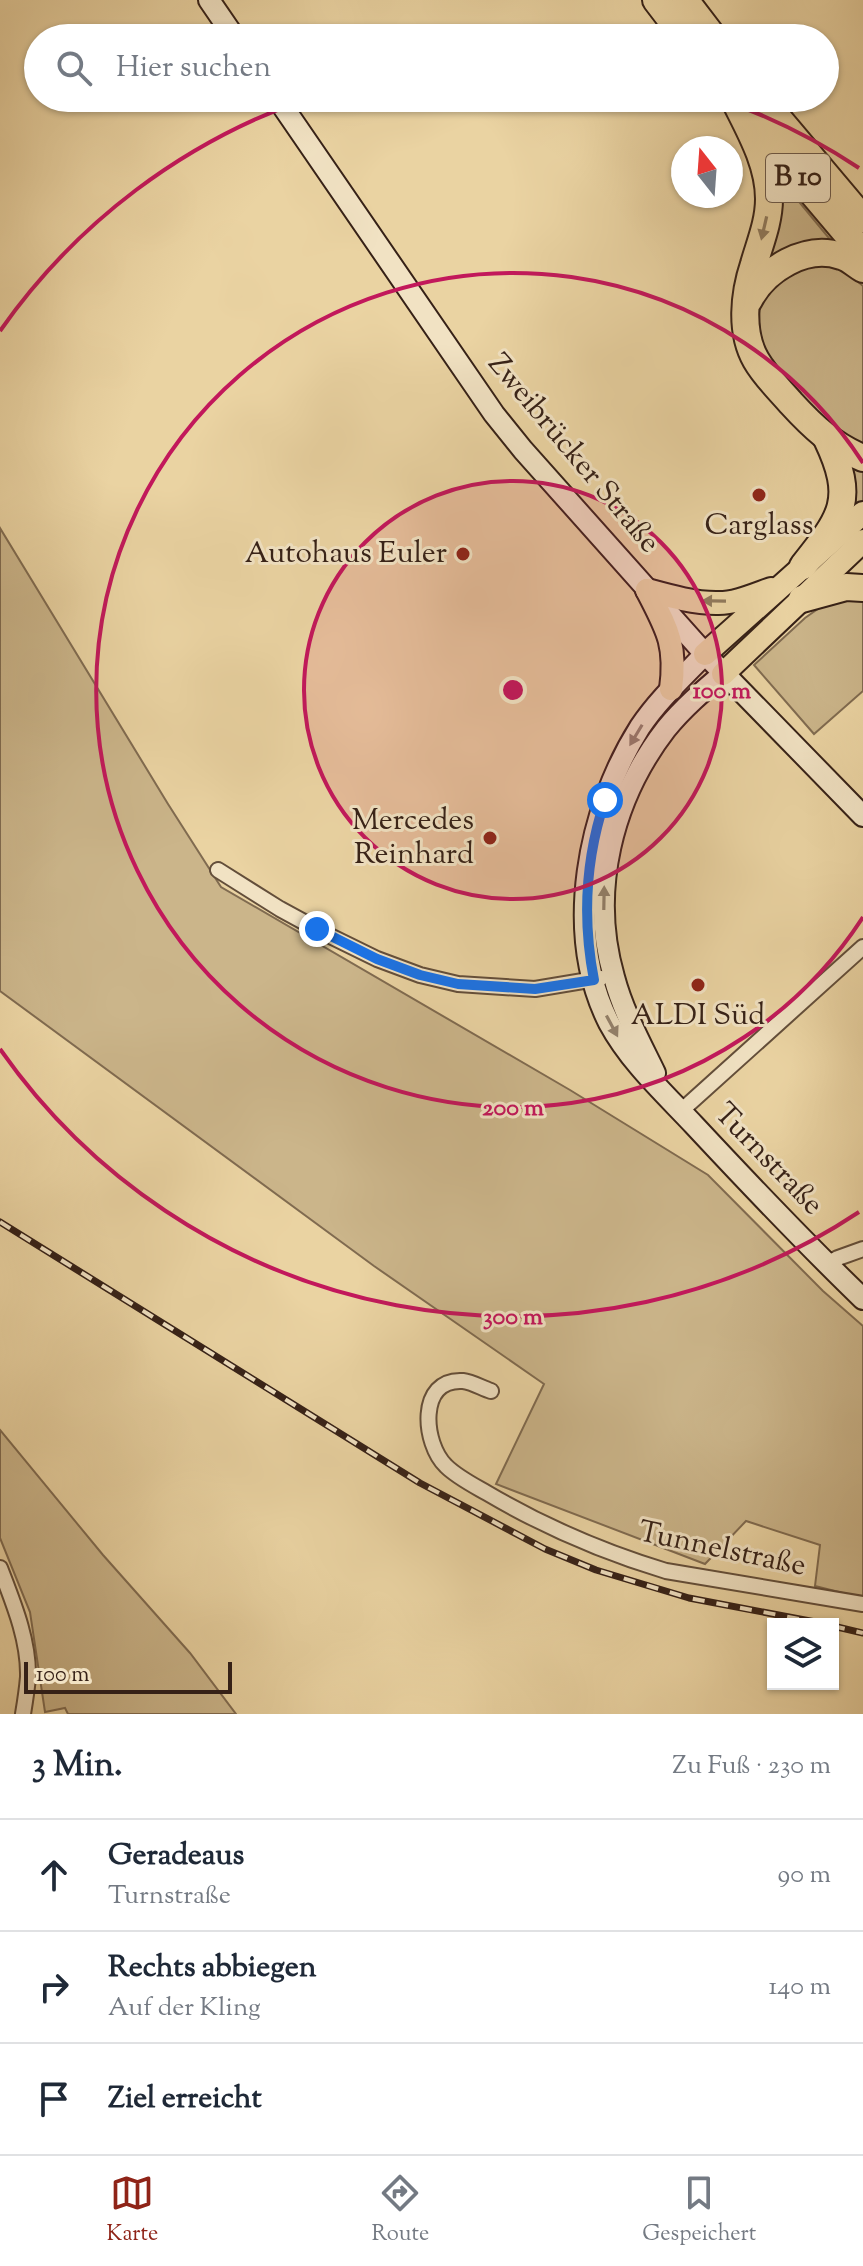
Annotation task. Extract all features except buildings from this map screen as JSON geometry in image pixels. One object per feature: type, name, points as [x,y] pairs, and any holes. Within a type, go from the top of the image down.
[{"type":"highway","points":[[656,0],[674,24]]},
{"type":"highway","points":[[685,0],[703,24]]},
{"type":"highway","points":[[747,112],[769,199],[746,307],[745,328],[755,360],[777,388],[827,439],[863,458]]},
{"type":"highway","name":"B 10","points":[[753,112],[863,253]]},
{"type":"highway","name":"B 10","points":[[759,112],[797,142],[863,219]]},
{"type":"highway","points":[[797,142],[863,198]]},
{"type":"highway","points":[[746,307],[754,291],[771,273],[791,260],[824,252],[844,256],[863,269]]},
{"type":"highway","points":[[803,566],[839,516],[843,499],[841,471],[827,439]]},
{"type":"highway","points":[[791,592],[863,588]]},
{"type":"main road","points":[[723,674],[791,592],[803,566],[863,513]]},
{"type":"main road","points":[[705,654],[863,541]]},
{"type":"main road","points":[[647,590],[718,604],[791,592]]},
{"type":"main road","points":[[647,590],[666,627],[672,649],[674,668],[671,689]]},
{"type":"street","points":[[209,0],[225,24]]},
{"type":"street","name":"Zweibrücker Straße","points":[[287,112],[494,414],[530,459],[723,674],[863,816]]},
{"type":"street","name":"Turnstraße","points":[[705,654],[643,724],[623,758],[599,819],[586,893],[586,926],[604,978],[627,1014],[666,1094],[863,1299]]},
{"type":"street","name":"Turnstraße","points":[[604,978],[604,894],[607,859],[618,813],[638,770],[668,727],[723,674]]},
{"type":"street","points":[[218,870],[326,934],[377,959],[420,975],[458,984],[535,989],[604,978]]},
{"type":"street","points":[[681,1111],[863,947]]},
{"type":"street","points":[[827,1264],[863,1249]]},
{"type":"street","name":"Tunnelstraße","points":[[491,1391],[463,1381],[451,1382],[442,1386],[432,1397],[428,1412],[429,1429],[438,1457],[459,1476],[497,1499],[543,1524],[666,1571],[863,1604]]},
{"type":"street","points":[[0,1568],[26,1653],[28,1676],[23,1714]]},
{"type":"shaded area","points":[[777,175],[838,249],[760,271]]},
{"type":"shaded area","points":[[825,265],[845,271],[863,286],[863,448],[820,416],[793,390],[771,362],[761,341],[760,302],[791,270]]},
{"type":"shaded area","points":[[846,459],[863,466],[863,501],[844,517]]},
{"type":"shaded area","points":[[0,528],[221,887],[570,1090],[708,1175],[823,1291],[863,1326],[863,1598],[815,1586],[820,1545],[746,1521],[705,1564],[496,1484],[544,1384],[374,1266],[0,991]]},
{"type":"shaded area","points":[[863,595],[863,691],[814,734],[754,665],[805,618],[832,599]]},
{"type":"shaded area","points":[[0,1430],[103,1555],[190,1653],[236,1714],[68,1714],[65,1708],[45,1712],[30,1612],[0,1538]]},
{"type":"railway","points":[[0,1222],[420,1483],[545,1549],[596,1570],[689,1598],[794,1618]]},
{"type":"railway","points":[[839,1627],[863,1633]]},
{"type":"place","name":"Carglass","points":[[759,495]]},
{"type":"place","name":"Autohaus Euler","points":[[463,554]]},
{"type":"place","name":"Mercedes Reinhard","points":[[490,838]]},
{"type":"place","name":"ALDI Süd","points":[[698,985]]},
{"type":"route","points":[[317,929],[377,959],[420,975],[458,984],[535,989],[594,980],[586,926],[586,893],[593,842],[605,800]]}]
